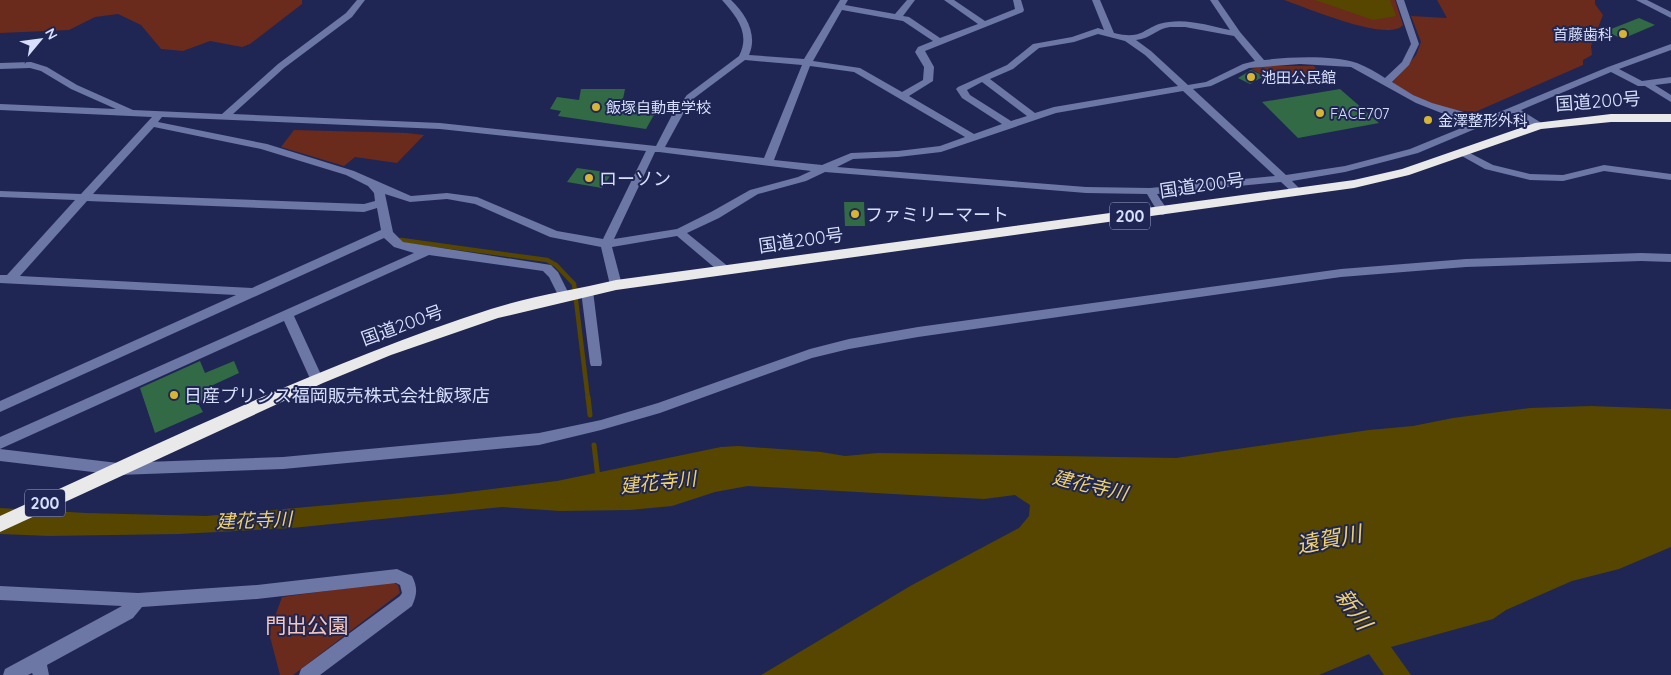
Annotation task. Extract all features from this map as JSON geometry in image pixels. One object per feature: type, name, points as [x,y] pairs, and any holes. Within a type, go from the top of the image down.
[{"type":"highway","name":"国道200号","points":[[0,524],[118,469],[386,351],[496,314],[576,293],[616,285],[1354,184],[1405,172],[1539,126],[1611,118],[1671,118]]},
{"type":"street","points":[[224,117],[281,66],[350,15],[361,0]]},
{"type":"street","points":[[616,285],[606,244],[656,148],[690,97],[743,57],[749,48],[749,41],[739,12],[726,0]]},
{"type":"street","points":[[897,17],[911,0]]},
{"type":"street","points":[[948,0],[984,24]]},
{"type":"street","points":[[903,96],[928,81],[929,67],[920,52],[921,49],[1020,10],[1017,0]]},
{"type":"street","points":[[1096,0],[1110,33]]},
{"type":"street","points":[[1214,0],[1237,34],[1261,63]]},
{"type":"street","points":[[1385,83],[1406,63],[1415,44],[1409,33],[1408,23],[1400,0]]},
{"type":"street","points":[[1640,0],[1671,14]]},
{"type":"street","points":[[768,161],[807,63],[842,3],[906,19],[938,41]]},
{"type":"street","points":[[1128,39],[1145,36],[1159,26],[1170,24],[1185,24],[1237,34]]},
{"type":"street","points":[[1010,125],[965,96],[966,93],[961,89],[1010,67],[1036,46],[1074,39],[1098,31],[1110,33],[1128,39],[1148,53],[1187,87],[1298,192]]},
{"type":"street","points":[[0,107],[440,126],[656,148],[825,169],[1086,190],[1150,191],[1284,179],[1345,169],[1414,151],[1611,69],[1671,47]]},
{"type":"street","points":[[743,57],[857,70],[972,138]]},
{"type":"street","points":[[151,124],[264,146],[343,170],[392,193],[410,199],[447,196],[477,202],[554,234],[606,244],[679,232],[715,215],[754,192],[802,179],[851,156],[898,154],[941,149],[1054,110],[1216,81],[1247,66],[1261,63],[1343,63],[1363,70],[1444,112],[1488,121]]},
{"type":"street","points":[[0,66],[31,65],[44,68],[74,87],[133,112]]},
{"type":"street","points":[[1611,69],[1641,84],[1671,80]]},
{"type":"street","points":[[983,78],[1034,117]]},
{"type":"street","points":[[1646,83],[1671,98]]},
{"type":"street","points":[[1514,110],[1539,126]]},
{"type":"street","points":[[4,279],[160,114]]},
{"type":"street","points":[[1464,153],[1489,166],[1530,177],[1563,178],[1604,168],[1671,177]]},
{"type":"street","points":[[371,182],[379,193],[389,238],[397,245],[547,268],[576,293],[596,363]]},
{"type":"street","points":[[1168,190],[1180,209]]},
{"type":"street","points":[[1150,191],[1163,211]]},
{"type":"street","points":[[0,194],[364,208],[380,203]]},
{"type":"street","points":[[0,407],[387,232]]},
{"type":"street","points":[[679,232],[726,271]]},
{"type":"street","points":[[0,443],[428,251]]},
{"type":"street","points":[[0,455],[118,469],[283,463],[539,439],[601,425],[660,408],[810,354],[849,344],[918,332],[1340,273],[1466,263],[1641,257],[1671,258]]},
{"type":"street","points":[[4,279],[255,292]]},
{"type":"street","points":[[287,314],[317,380]]},
{"type":"street","points":[[0,593],[138,600],[257,592],[397,576],[407,581],[410,593],[406,601],[307,675]]},
{"type":"street","points":[[12,675],[39,668],[126,613],[138,600]]},
{"type":"green space","points":[[0,0],[302,0],[302,4],[250,44],[242,47],[210,41],[183,51],[161,49],[141,25],[118,14],[95,17],[69,30],[0,33]]},
{"type":"green space","points":[[1284,0],[1395,0],[1403,25],[1394,29],[1381,30],[1364,27]]},
{"type":"green space","points":[[1437,0],[1595,0],[1595,4],[1603,15],[1591,46],[1592,55],[1583,60],[1583,65],[1475,112],[1444,109],[1418,98],[1392,83],[1416,55],[1421,42],[1411,16],[1447,18]]},
{"type":"green space","points":[[1264,66],[1314,66],[1323,80],[1277,82],[1251,69]]},
{"type":"green space","points":[[294,130],[424,135],[397,163],[355,157],[344,166],[281,147]]},
{"type":"green space","name":"門出公園","points":[[392,582],[398,585],[400,593],[293,675],[280,675],[269,633],[282,597]]},
{"type":"water","points":[[1315,0],[1390,0],[1396,16],[1373,20]]},
{"type":"water","points":[[1591,406],[1671,409],[1671,547],[1619,569],[1572,581],[1506,610],[1493,619],[1391,647],[1411,675],[1384,675],[1369,654],[1319,675],[761,675],[912,585],[1019,528],[1029,516],[1030,505],[1015,495],[984,499],[748,486],[715,492],[672,506],[630,510],[560,511],[502,507],[292,528],[179,534],[49,536],[0,534],[0,508],[86,513],[206,516],[452,494],[557,481],[721,447],[738,446],[821,452],[845,456],[878,453],[1176,458],[1530,408]]},
{"type":"building","points":[[1639,18],[1655,25],[1622,39],[1606,31]]},
{"type":"building","name":"池田公民館","points":[[1251,70],[1264,76],[1250,84],[1238,78]]},
{"type":"building","name":"飯塚自動車学校","points":[[581,89],[625,89],[622,104],[646,106],[642,112],[655,113],[646,129],[558,116],[561,111],[550,109],[557,97],[579,100]]},
{"type":"building","name":"FACE707","points":[[1340,89],[1379,123],[1298,138],[1262,102]]},
{"type":"building","name":"ローソン","points":[[577,168],[612,173],[602,188],[567,182]]},
{"type":"building","name":"ファミリーマート","points":[[844,202],[864,202],[865,226],[845,226]]},
{"type":"building","name":"日産プリンス福岡販売株式会社飯塚店","points":[[200,361],[205,373],[234,361],[239,373],[213,385],[199,405],[203,412],[155,433],[140,388]]},
{"type":"waterway","points":[[401,240],[547,260],[556,265],[574,284],[588,399]]},
{"type":"waterway","points":[[588,397],[590,415]]},
{"type":"waterway","points":[[594,445],[598,478]]},
{"type":"place","name":"首藤歯科","points":[[1623,34]]},
{"type":"place","name":"池田公民館","points":[[1251,77]]},
{"type":"place","name":"飯塚自動車学校","points":[[596,107]]},
{"type":"place","name":"FACE707","points":[[1320,113]]},
{"type":"place","name":"金澤整形外科","points":[[1428,120]]},
{"type":"place","name":"ローソン","points":[[589,178]]},
{"type":"place","name":"ファミリーマート","points":[[855,214]]},
{"type":"place","name":"日産プリンス福岡販売株式会社飯塚店","points":[[174,395]]},
{"type":"water label","name":"建花寺川","points":[[658,482]]},
{"type":"water label","name":"建花寺川","points":[[1090,485]]},
{"type":"water label","name":"建花寺川","points":[[254,520]]},
{"type":"water label","name":"遠賀川","points":[[1329,539]]},
{"type":"water label","name":"新川","points":[[1354,609]]}]
